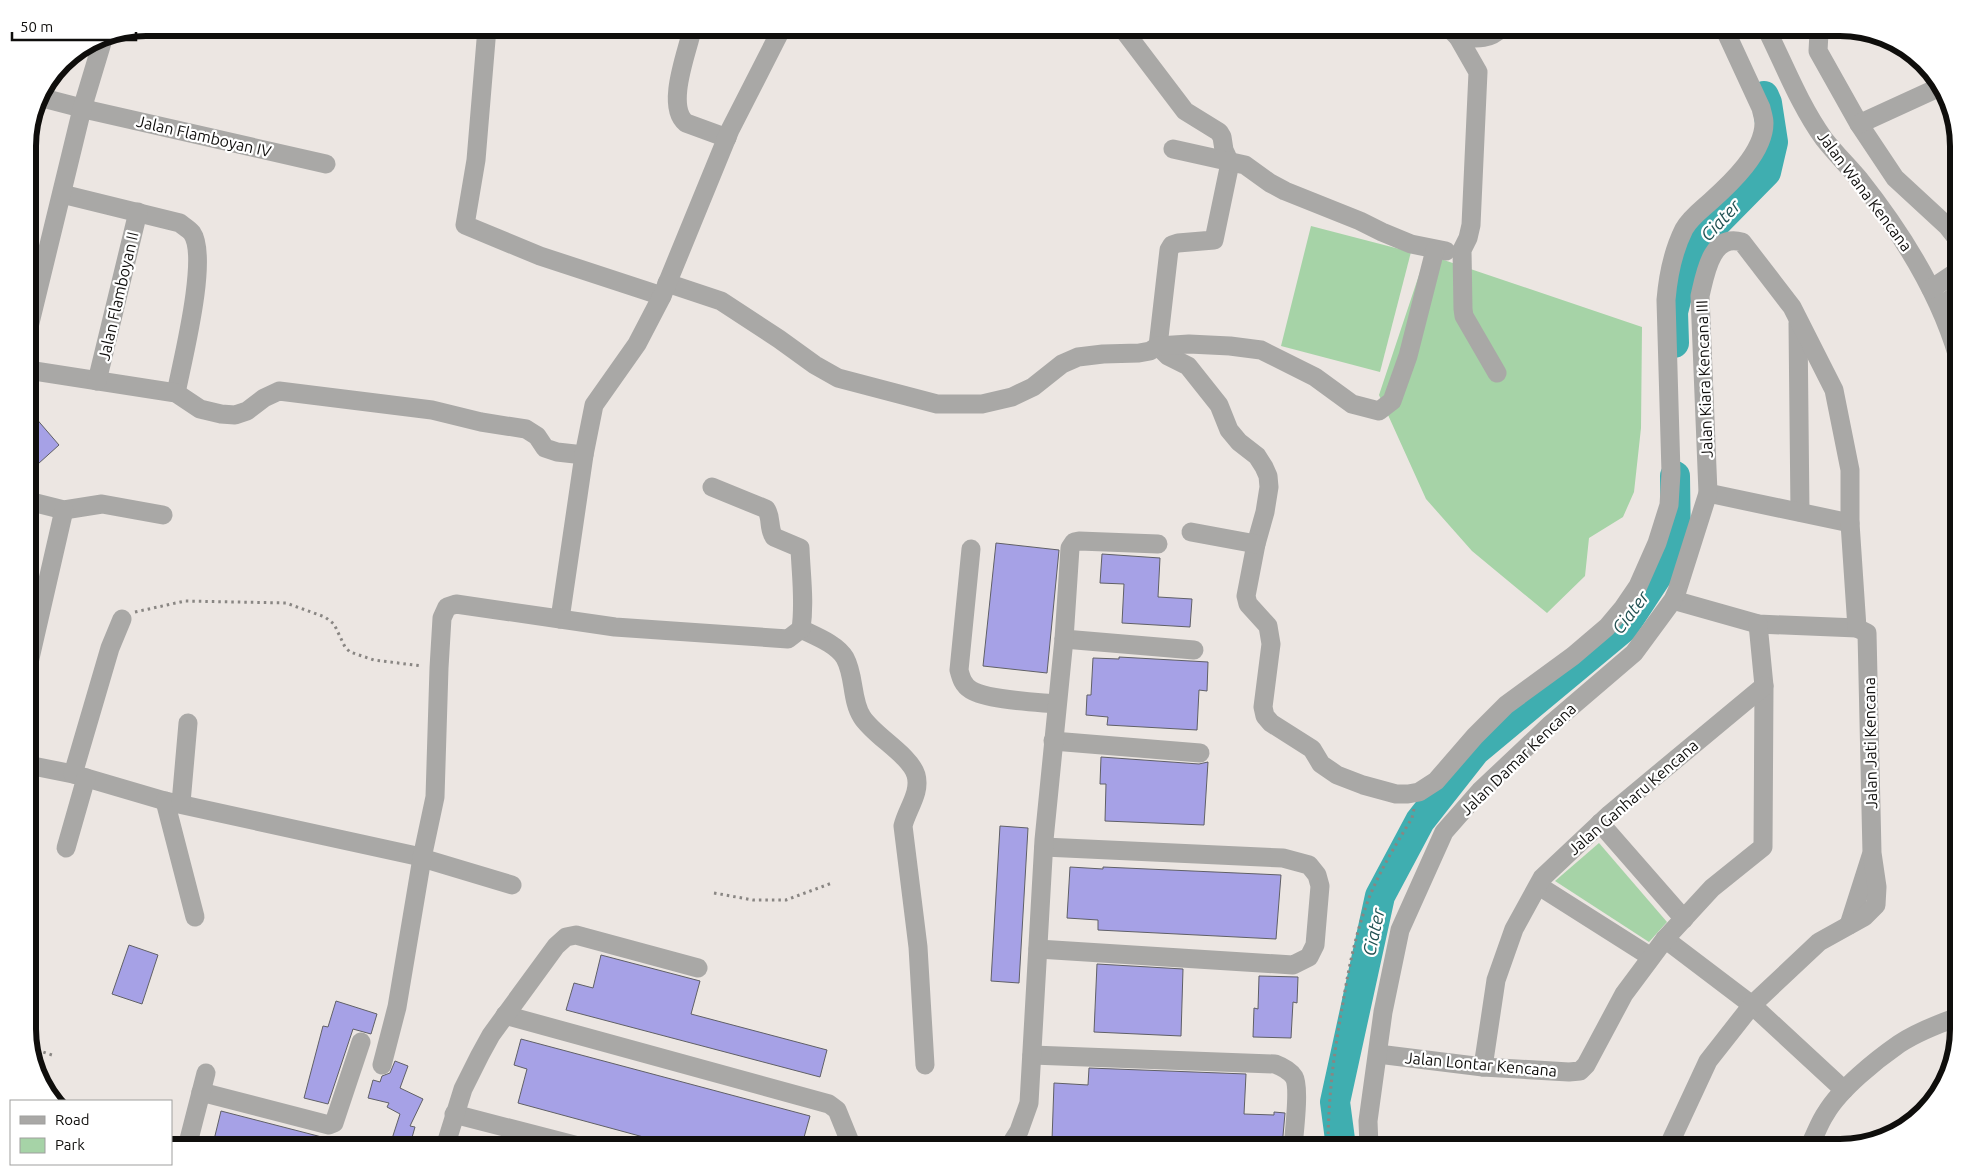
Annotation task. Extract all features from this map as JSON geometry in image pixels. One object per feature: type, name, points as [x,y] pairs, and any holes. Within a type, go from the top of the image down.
[{"type":"street","points":[[486,36],[476,160],[465,225],[540,256],[664,290],[721,302],[779,339],[815,365],[838,378],[937,404],[982,404],[1012,397],[1033,387],[1062,364],[1078,357],[1143,353],[1158,346],[1189,344],[1261,350],[1315,377],[1352,404],[1379,411],[1392,401],[1408,356],[1435,250]]},
{"type":"street","points":[[691,36],[678,89],[678,110],[682,120],[686,123],[727,138]]},
{"type":"street","points":[[560,619],[584,455],[594,404],[636,344],[664,290],[727,138],[778,36]]},
{"type":"street","points":[[1129,36],[1185,111],[1219,132],[1230,163],[1214,240],[1178,243],[1172,245],[1169,250],[1158,346]]},
{"type":"street","points":[[1456,36],[1478,72],[1471,225],[1468,238],[1462,250],[1464,316],[1497,373]]},
{"type":"street","points":[[1476,36],[1487,38],[1492,36]]},
{"type":"street","points":[[1158,346],[1168,356],[1188,366],[1219,405],[1229,430],[1239,442],[1257,456],[1264,467],[1269,487],[1246,596],[1248,604],[1268,626],[1271,644],[1269,674],[1264,695],[1265,716],[1271,723],[1312,749],[1321,764],[1337,775],[1363,785],[1396,794],[1419,792],[1436,780],[1475,736],[1506,705],[1573,656],[1607,627],[1624,608],[1638,586],[1657,543],[1669,505],[1672,473],[1666,300],[1668,277],[1685,228],[1696,214],[1741,171],[1757,146],[1763,130],[1764,122],[1761,108],[1728,36]]},
{"type":"street","name":"Jalan Wana Kencana","points":[[1770,36],[1823,138],[1859,180],[1909,249],[1940,306],[1950,329]]},
{"type":"street","points":[[1819,36],[1818,51],[1859,124],[1895,178],[1950,226]]},
{"type":"street","points":[[36,300],[82,109],[101,47]]},
{"type":"street","points":[[1859,124],[1934,90]]},
{"type":"street","name":"Jalan Flamboyan IV","points":[[47,99],[82,109],[326,164]]},
{"type":"street","points":[[1173,149],[1245,165],[1270,184],[1285,192],[1360,221],[1404,241],[1435,250],[1453,252],[1462,250]]},
{"type":"street","points":[[62,194],[180,223],[192,233],[198,253],[197,277],[176,393]]},
{"type":"street","name":"Jalan Flamboyan II","points":[[98,381],[138,212]]},
{"type":"street","name":"Jalan Kiara Kencana III","points":[[1673,600],[1708,493],[1700,296],[1705,274],[1718,246],[1726,241],[1742,242],[1792,307],[1798,319]]},
{"type":"street","points":[[1931,289],[1950,276]]},
{"type":"street","points":[[1940,306],[1950,299]]},
{"type":"street","points":[[1798,319],[1800,512]]},
{"type":"street","name":"Jalan Jati Kencana","points":[[1672,1139],[1708,1061],[1752,1005],[1819,942],[1864,917],[1876,905],[1877,887],[1872,853],[1862,631],[1850,523],[1850,470],[1834,390],[1798,319]]},
{"type":"street","points":[[36,371],[176,393],[200,408],[222,414],[235,415],[247,411],[264,398],[279,391],[432,410],[481,422],[526,429],[537,436],[545,448],[558,452],[584,455]]},
{"type":"street","points":[[382,1065],[397,1007],[422,858],[435,797],[442,618],[447,607],[451,604],[456,604],[614,627],[788,639],[801,629],[803,610],[800,548],[774,537],[769,513],[766,509],[712,487]]},
{"type":"street","points":[[1708,493],[1850,523]]},
{"type":"street","points":[[36,503],[64,510],[102,504],[163,515]]},
{"type":"street","points":[[36,632],[64,510]]},
{"type":"street","points":[[1192,532],[1256,544]]},
{"type":"street","points":[[1014,1139],[1029,1103],[1044,847],[1056,704],[1064,639],[1070,548],[1074,542],[1080,541],[1158,544]]},
{"type":"street","points":[[971,549],[959,670],[961,680],[970,690],[982,695],[1056,704]]},
{"type":"street","points":[[1673,600],[1758,624],[1862,631]]},
{"type":"street","name":"Jalan Damar Kencana","points":[[1369,1139],[1368,1121],[1383,1012],[1400,930],[1444,832],[1480,791],[1551,724],[1634,653],[1673,600]]},
{"type":"street","points":[[66,848],[79,776],[110,648],[122,619]]},
{"type":"street","points":[[1758,624],[1764,686]]},
{"type":"street","points":[[801,629],[830,644],[845,659],[862,717],[910,764],[916,774],[916,794],[903,826],[918,947],[925,1065]]},
{"type":"street","points":[[1064,639],[1194,650]]},
{"type":"street","name":"Jalan Lontar Kencana","points":[[1378,1054],[1483,1067],[1580,1071],[1586,1065],[1624,994],[1666,939],[1712,888],[1763,847],[1764,686]]},
{"type":"street","name":"Jalan Ganharu Kencana","points":[[1483,1067],[1496,980],[1514,928],[1542,878],[1600,823],[1764,686]]},
{"type":"street","points":[[188,723],[173,802],[196,917]]},
{"type":"street","points":[[1053,741],[1200,752]]},
{"type":"street","points":[[36,767],[79,776],[173,802],[422,858],[512,885]]},
{"type":"street","points":[[1600,823],[1684,918]]},
{"type":"street","points":[[1038,949],[1293,965],[1309,957],[1315,945],[1320,886],[1317,875],[1309,865],[1283,858],[1044,847]]},
{"type":"street","points":[[1539,886],[1651,958]]},
{"type":"street","points":[[447,1139],[463,1089],[480,1055],[505,1015],[556,946],[566,937],[576,935],[698,968]]},
{"type":"street","points":[[1666,939],[1752,1005],[1844,1090]]},
{"type":"street","points":[[505,1015],[826,1103],[837,1110],[848,1139]]},
{"type":"street","points":[[1813,1139],[1826,1112],[1844,1090],[1899,1044],[1950,1019]]},
{"type":"street","points":[[201,1092],[329,1125],[334,1123],[361,1042]]},
{"type":"street","points":[[1032,1055],[1276,1064],[1290,1072],[1297,1084],[1294,1139]]},
{"type":"street","points":[[189,1139],[206,1073]]},
{"type":"street","points":[[454,1114],[548,1139]]},
{"type":"path","points":[[122,619],[128,613],[186,602],[286,603],[325,617],[334,624],[344,647],[350,652],[374,660],[439,668]]},
{"type":"path","points":[[1328,1139],[1328,1107],[1332,1078],[1347,980],[1355,946],[1376,881],[1412,818],[1419,792]]},
{"type":"path","points":[[714,893],[753,900],[786,900],[832,883]]},
{"type":"path","points":[[38,1051],[52,1056]]},
{"type":"green space","points":[[1311,226],[1411,252],[1380,372],[1281,346]]},
{"type":"green space","points":[[1426,254],[1642,327],[1641,428],[1634,492],[1623,517],[1589,538],[1585,576],[1547,613],[1472,551],[1426,499],[1379,395]]},
{"type":"green space","points":[[1599,843],[1667,922],[1649,942],[1555,881]]},
{"type":"building","points":[[36,418],[59,445],[36,466]]},
{"type":"building","points":[[996,543],[1059,550],[1047,673],[983,666]]},
{"type":"building","points":[[1102,554],[1160,558],[1158,597],[1192,599],[1190,627],[1122,623],[1124,584],[1100,583]]},
{"type":"building","points":[[1119,657],[1208,662],[1207,691],[1199,690],[1197,730],[1107,725],[1108,717],[1086,715],[1087,695],[1091,695],[1093,658],[1119,659]]},
{"type":"building","points":[[1101,757],[1199,764],[1208,762],[1204,825],[1105,821],[1106,784],[1100,784]]},
{"type":"building","points":[[1000,826],[1028,828],[1019,983],[991,981]]},
{"type":"building","points":[[1070,867],[1281,875],[1276,939],[1098,930],[1098,920],[1067,918]]},
{"type":"building","points":[[129,945],[158,955],[142,1004],[112,994]]},
{"type":"building","points":[[601,955],[700,981],[691,1014],[827,1050],[820,1077],[566,1010],[574,983],[593,988]]},
{"type":"building","points":[[1097,964],[1183,969],[1181,1036],[1094,1032]]},
{"type":"building","points":[[1259,976],[1298,977],[1297,1003],[1293,1002],[1291,1038],[1253,1037],[1254,1008],[1258,1009]]},
{"type":"building","points":[[336,1001],[377,1014],[371,1034],[353,1029],[328,1104],[304,1098],[323,1026],[328,1027]]},
{"type":"building","points":[[521,1039],[810,1116],[804,1139],[651,1139],[518,1103],[527,1069],[514,1065]]},
{"type":"building","points":[[395,1061],[408,1066],[400,1088],[423,1099],[410,1126],[415,1127],[412,1139],[392,1139],[400,1114],[387,1107],[389,1103],[368,1098],[373,1080],[380,1082],[382,1076],[390,1073]]},
{"type":"building","points":[[1089,1068],[1246,1074],[1244,1114],[1274,1115],[1274,1112],[1285,1113],[1283,1139],[1052,1139],[1054,1083],[1088,1085]]},
{"type":"building","points":[[221,1111],[330,1139],[214,1139]]},
{"type":"waterway","name":"Ciater","points":[[1674,343],[1673,312],[1684,268],[1700,239],[1766,172],[1773,142],[1767,103],[1764,96]]},
{"type":"waterway","name":"Ciater","points":[[1340,1139],[1335,1102],[1380,896],[1420,821],[1475,751],[1623,628],[1676,547],[1675,476]]}]
